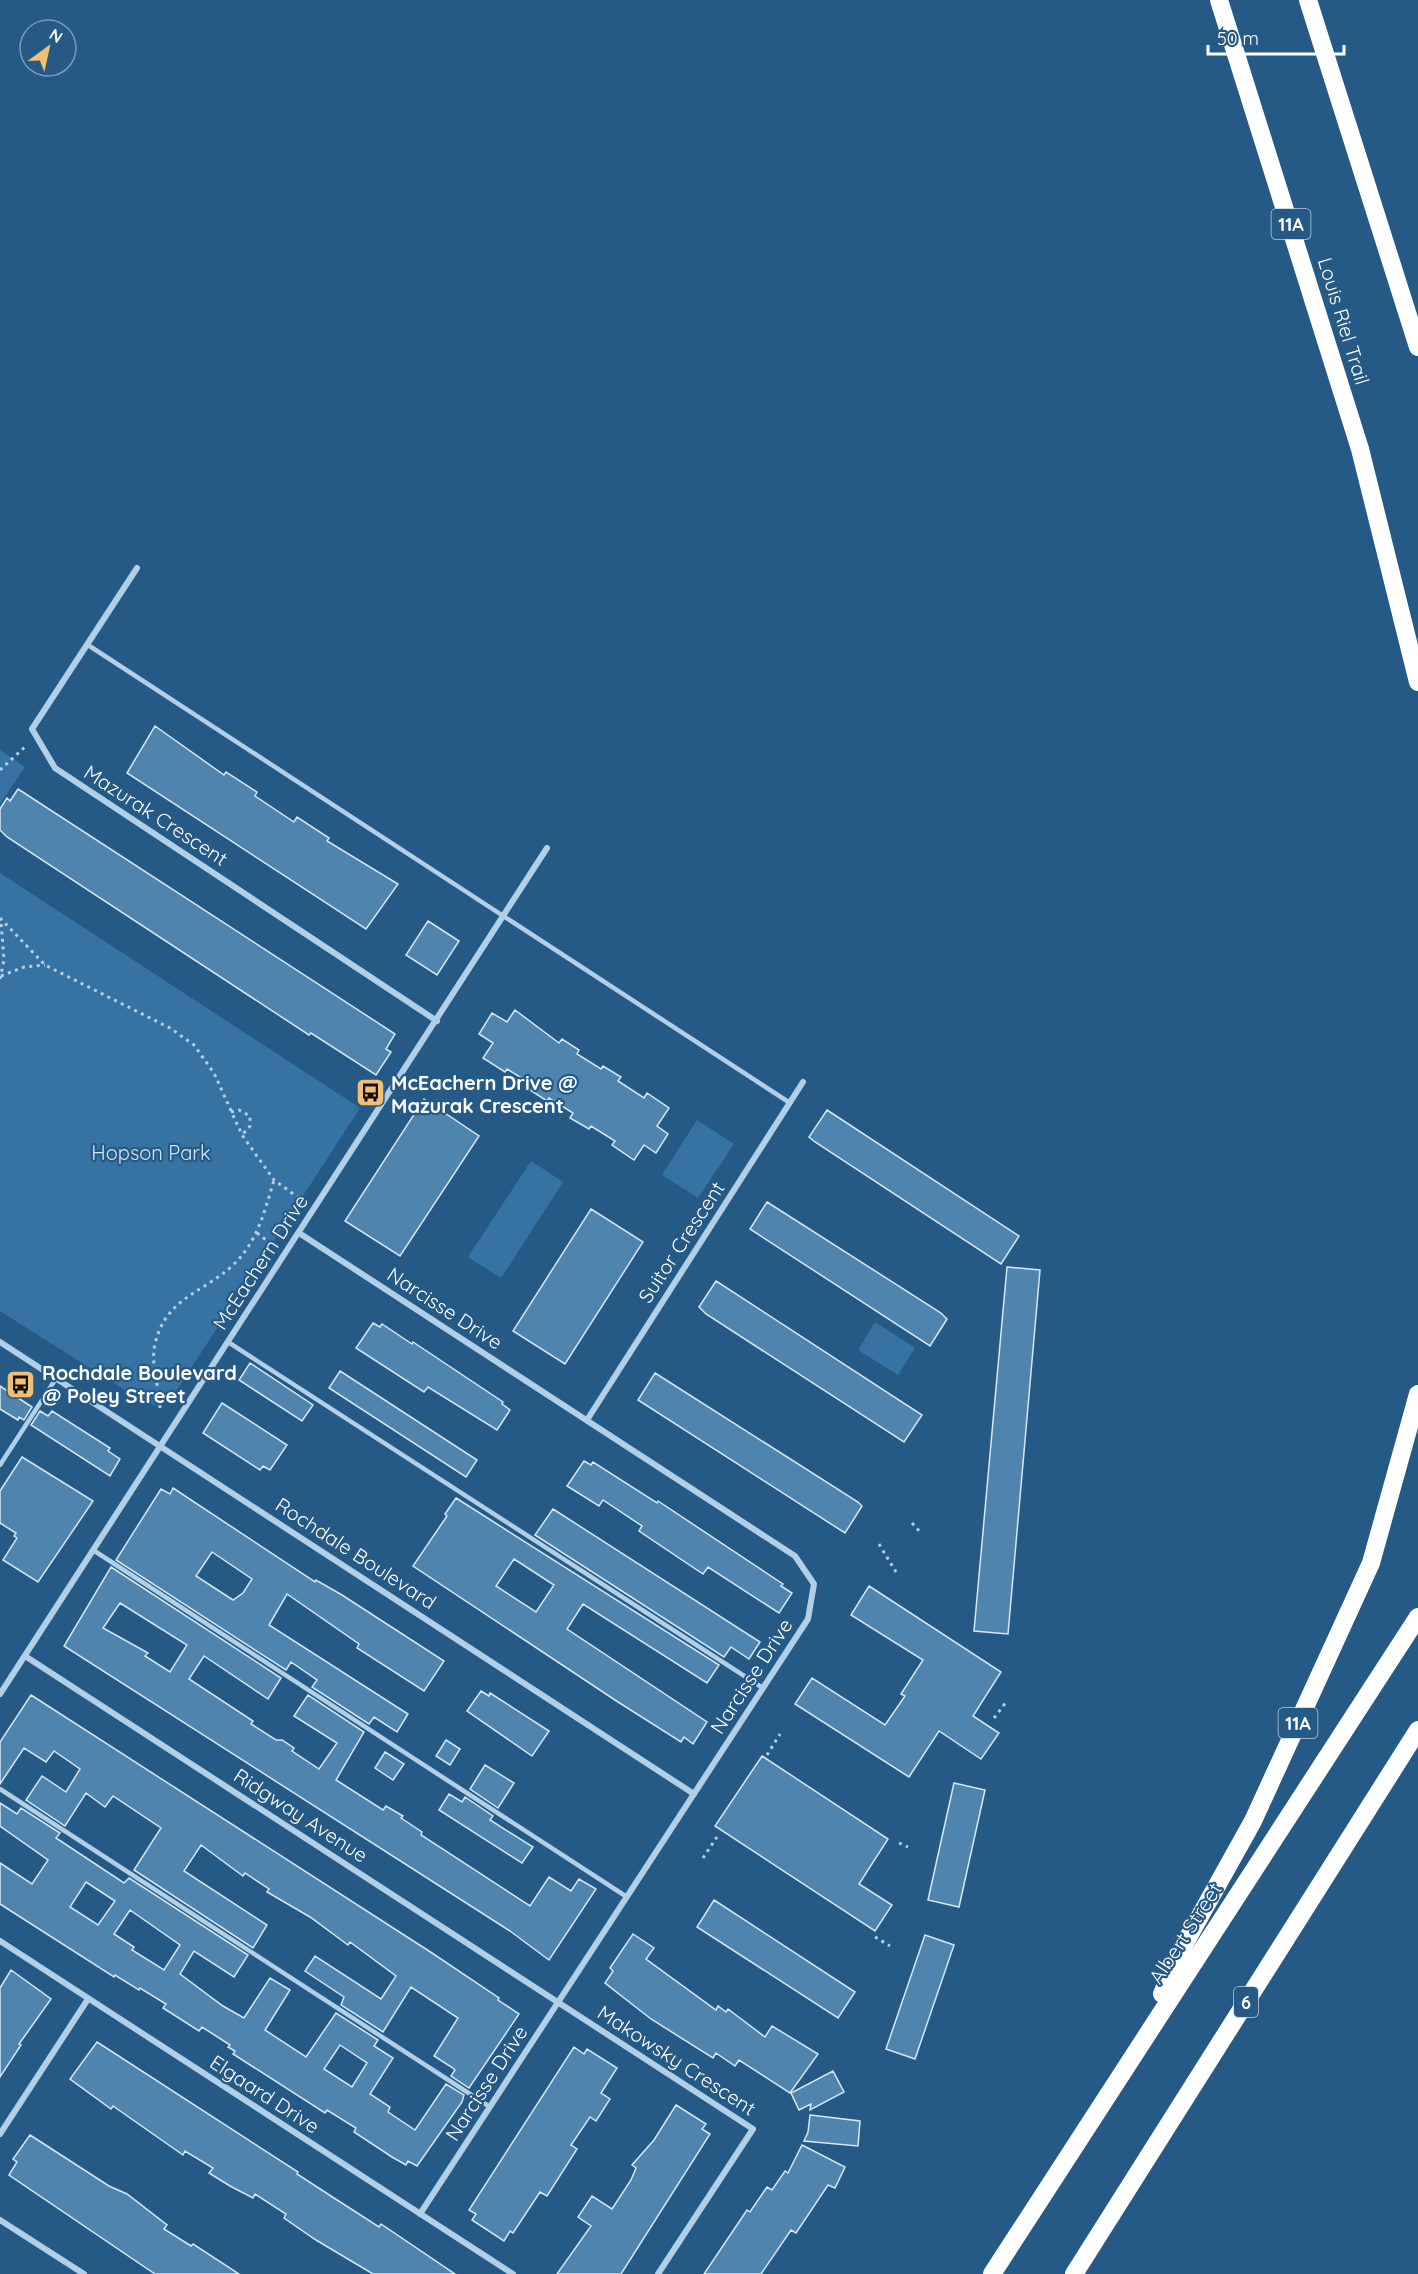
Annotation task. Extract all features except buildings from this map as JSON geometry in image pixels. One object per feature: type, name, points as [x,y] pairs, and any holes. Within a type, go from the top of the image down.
[{"type":"highway","name":"Louis Riel Trail","points":[[1219,0],[1360,449],[1418,682]]},
{"type":"highway","points":[[1308,0],[1418,347]]},
{"type":"highway","name":"11A","points":[[1143,2039],[1180,1952],[1253,1821],[1371,1563],[1418,1394]]},
{"type":"highway","name":"Albert Street","points":[[992,2274],[1418,1617]]},
{"type":"highway","name":"6","points":[[1074,2274],[1418,1730]]},
{"type":"street","points":[[37,737],[32,729],[137,568]]},
{"type":"street","name":"Mazurak Crescent","points":[[37,737],[55,768],[437,1021]]},
{"type":"street","name":"McEachern Drive","points":[[0,1694],[547,848]]},
{"type":"street","name":"Suitor Crescent","points":[[587,1420],[803,1082]]},
{"type":"street","name":"Narcisse Drive","points":[[299,1233],[795,1556],[814,1584],[808,1619],[420,2214]]},
{"type":"street","name":"Rochdale Boulevard","points":[[0,1342],[162,1445],[694,1794]]},
{"type":"street","name":"Ridgway Avenue","points":[[25,1656],[559,2002]]},
{"type":"street","name":"Elgaard Drive","points":[[0,1941],[513,2274]]},
{"type":"street","points":[[0,2134],[88,1999]]},
{"type":"street","name":"Makowsky Crescent","points":[[559,2002],[753,2129],[658,2274]]},
{"type":"street","points":[[0,2220],[84,2274]]},
{"type":"lane","points":[[88,645],[790,1103]]},
{"type":"lane","points":[[228,1341],[763,1688]]},
{"type":"lane","points":[[0,1465],[57,1377]]},
{"type":"lane","points":[[93,1550],[627,1897]]},
{"type":"lane","points":[[0,1789],[490,2107]]},
{"type":"path","points":[[0,770],[37,737]]},
{"type":"path","points":[[1,919],[45,965],[184,1037],[199,1050],[214,1072],[242,1135],[274,1180],[303,1201]]},
{"type":"path","points":[[1,919],[4,960],[1,978]]},
{"type":"path","points":[[1,978],[24,967],[45,965]]},
{"type":"path","points":[[231,1112],[239,1110],[250,1116],[250,1126],[242,1135]]},
{"type":"path","points":[[160,1408],[154,1354],[163,1322],[178,1302],[233,1265],[257,1233],[274,1180]]},
{"type":"path","points":[[257,1233],[274,1246]]},
{"type":"path","points":[[912,1522],[921,1533]]},
{"type":"path","points":[[879,1544],[896,1572]]},
{"type":"path","points":[[994,1718],[1007,1701]]},
{"type":"path","points":[[767,1755],[780,1734]]},
{"type":"path","points":[[703,1858],[717,1837]]},
{"type":"path","points":[[899,1843],[908,1847]]},
{"type":"path","points":[[875,1937],[890,1946]]},
{"type":"green space","points":[[0,750],[25,767],[0,804]]},
{"type":"green space","name":"Hopson Park","points":[[0,873],[360,1108],[171,1399],[158,1406],[142,1401],[0,1311]]},
{"type":"green space","points":[[697,1120],[734,1144],[698,1198],[662,1175]]},
{"type":"green space","points":[[531,1161],[563,1182],[501,1278],[468,1257]]},
{"type":"green space","points":[[875,1322],[915,1348],[898,1375],[858,1350]]},
{"type":"place","name":"McEachern Drive @ Mazurak Crescent","points":[[370,1093]]},
{"type":"place","name":"Rochdale Boulevard @ Poley Street","points":[[21,1384]]}]
